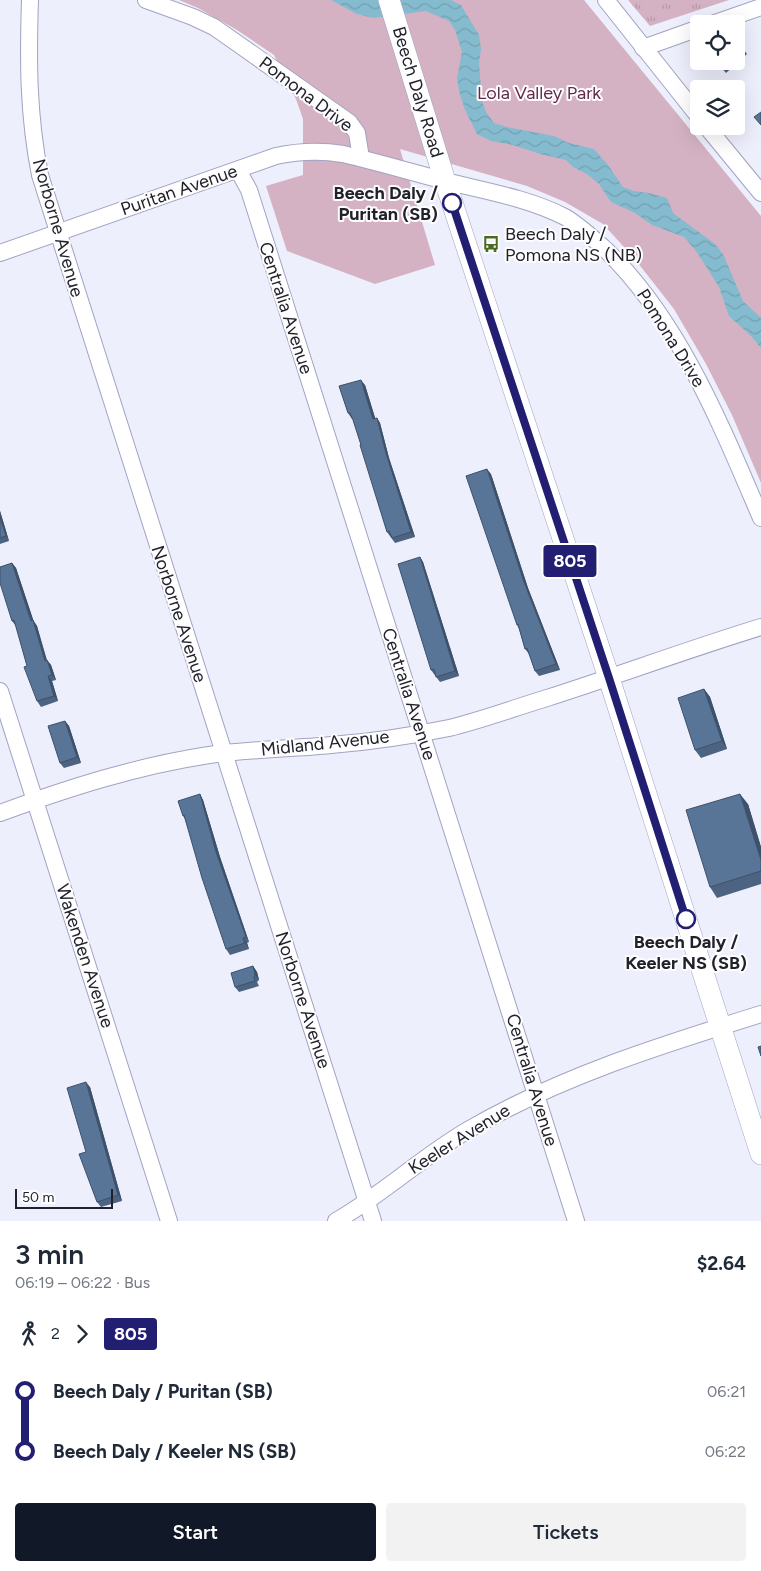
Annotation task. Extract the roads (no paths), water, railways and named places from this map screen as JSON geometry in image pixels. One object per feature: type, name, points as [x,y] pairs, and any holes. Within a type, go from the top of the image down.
[{"type":"main road","name":"Beech Daly Road","points":[[389,0],[445,181],[609,678],[761,1154]]},
{"type":"street","name":"Norborne Avenue","points":[[30,0],[28,80],[32,131],[40,175],[373,1221]]},
{"type":"street","name":"Pomona Drive","points":[[146,0],[193,17],[214,27],[349,122],[357,133],[361,158],[532,203],[564,217],[580,227],[619,263],[640,288],[672,335],[712,405],[761,518]]},
{"type":"street","points":[[606,0],[690,106]]},
{"type":"street","points":[[738,15],[761,7]]},
{"type":"street","points":[[643,48],[690,31]]},
{"type":"street","points":[[713,135],[761,193]]},
{"type":"street","name":"Puritan Avenue","points":[[0,253],[276,156],[300,151],[328,151],[361,158]]},
{"type":"street","name":"Centralia Avenue","points":[[238,170],[249,190],[576,1221]]},
{"type":"street","name":"Midland Avenue","points":[[0,813],[124,772],[179,760],[224,754],[364,742],[448,728],[609,678],[761,627]]},
{"type":"street","name":"Wakenden Avenue","points":[[0,691],[169,1221]]},
{"type":"street","name":"Keeler Avenue","points":[[336,1221],[466,1131],[537,1094],[629,1057],[761,1014]]},
{"type":"water","points":[[331,0],[451,0],[461,5],[479,35],[482,101],[486,112],[494,123],[554,136],[569,143],[594,149],[623,187],[667,198],[673,213],[715,244],[723,254],[743,301],[761,318],[761,348],[729,316],[719,287],[696,251],[684,237],[652,225],[635,213],[611,202],[599,184],[587,174],[573,167],[566,160],[513,145],[491,141],[477,134],[465,110],[459,91],[457,78],[462,52],[455,30],[449,21],[426,11],[373,18],[357,14]]},
{"type":"place","name":"Beech Daly / Puritan (SB)","points":[[452,203]]},
{"type":"place","name":"Beech Daly / Pomona NS (NB)","points":[[491,244]]},
{"type":"place","name":"Beech Daly / Keeler NS (SB)","points":[[686,919]]},
{"type":"park label","name":"Lola Valley Park","points":[[539,93]]}]
